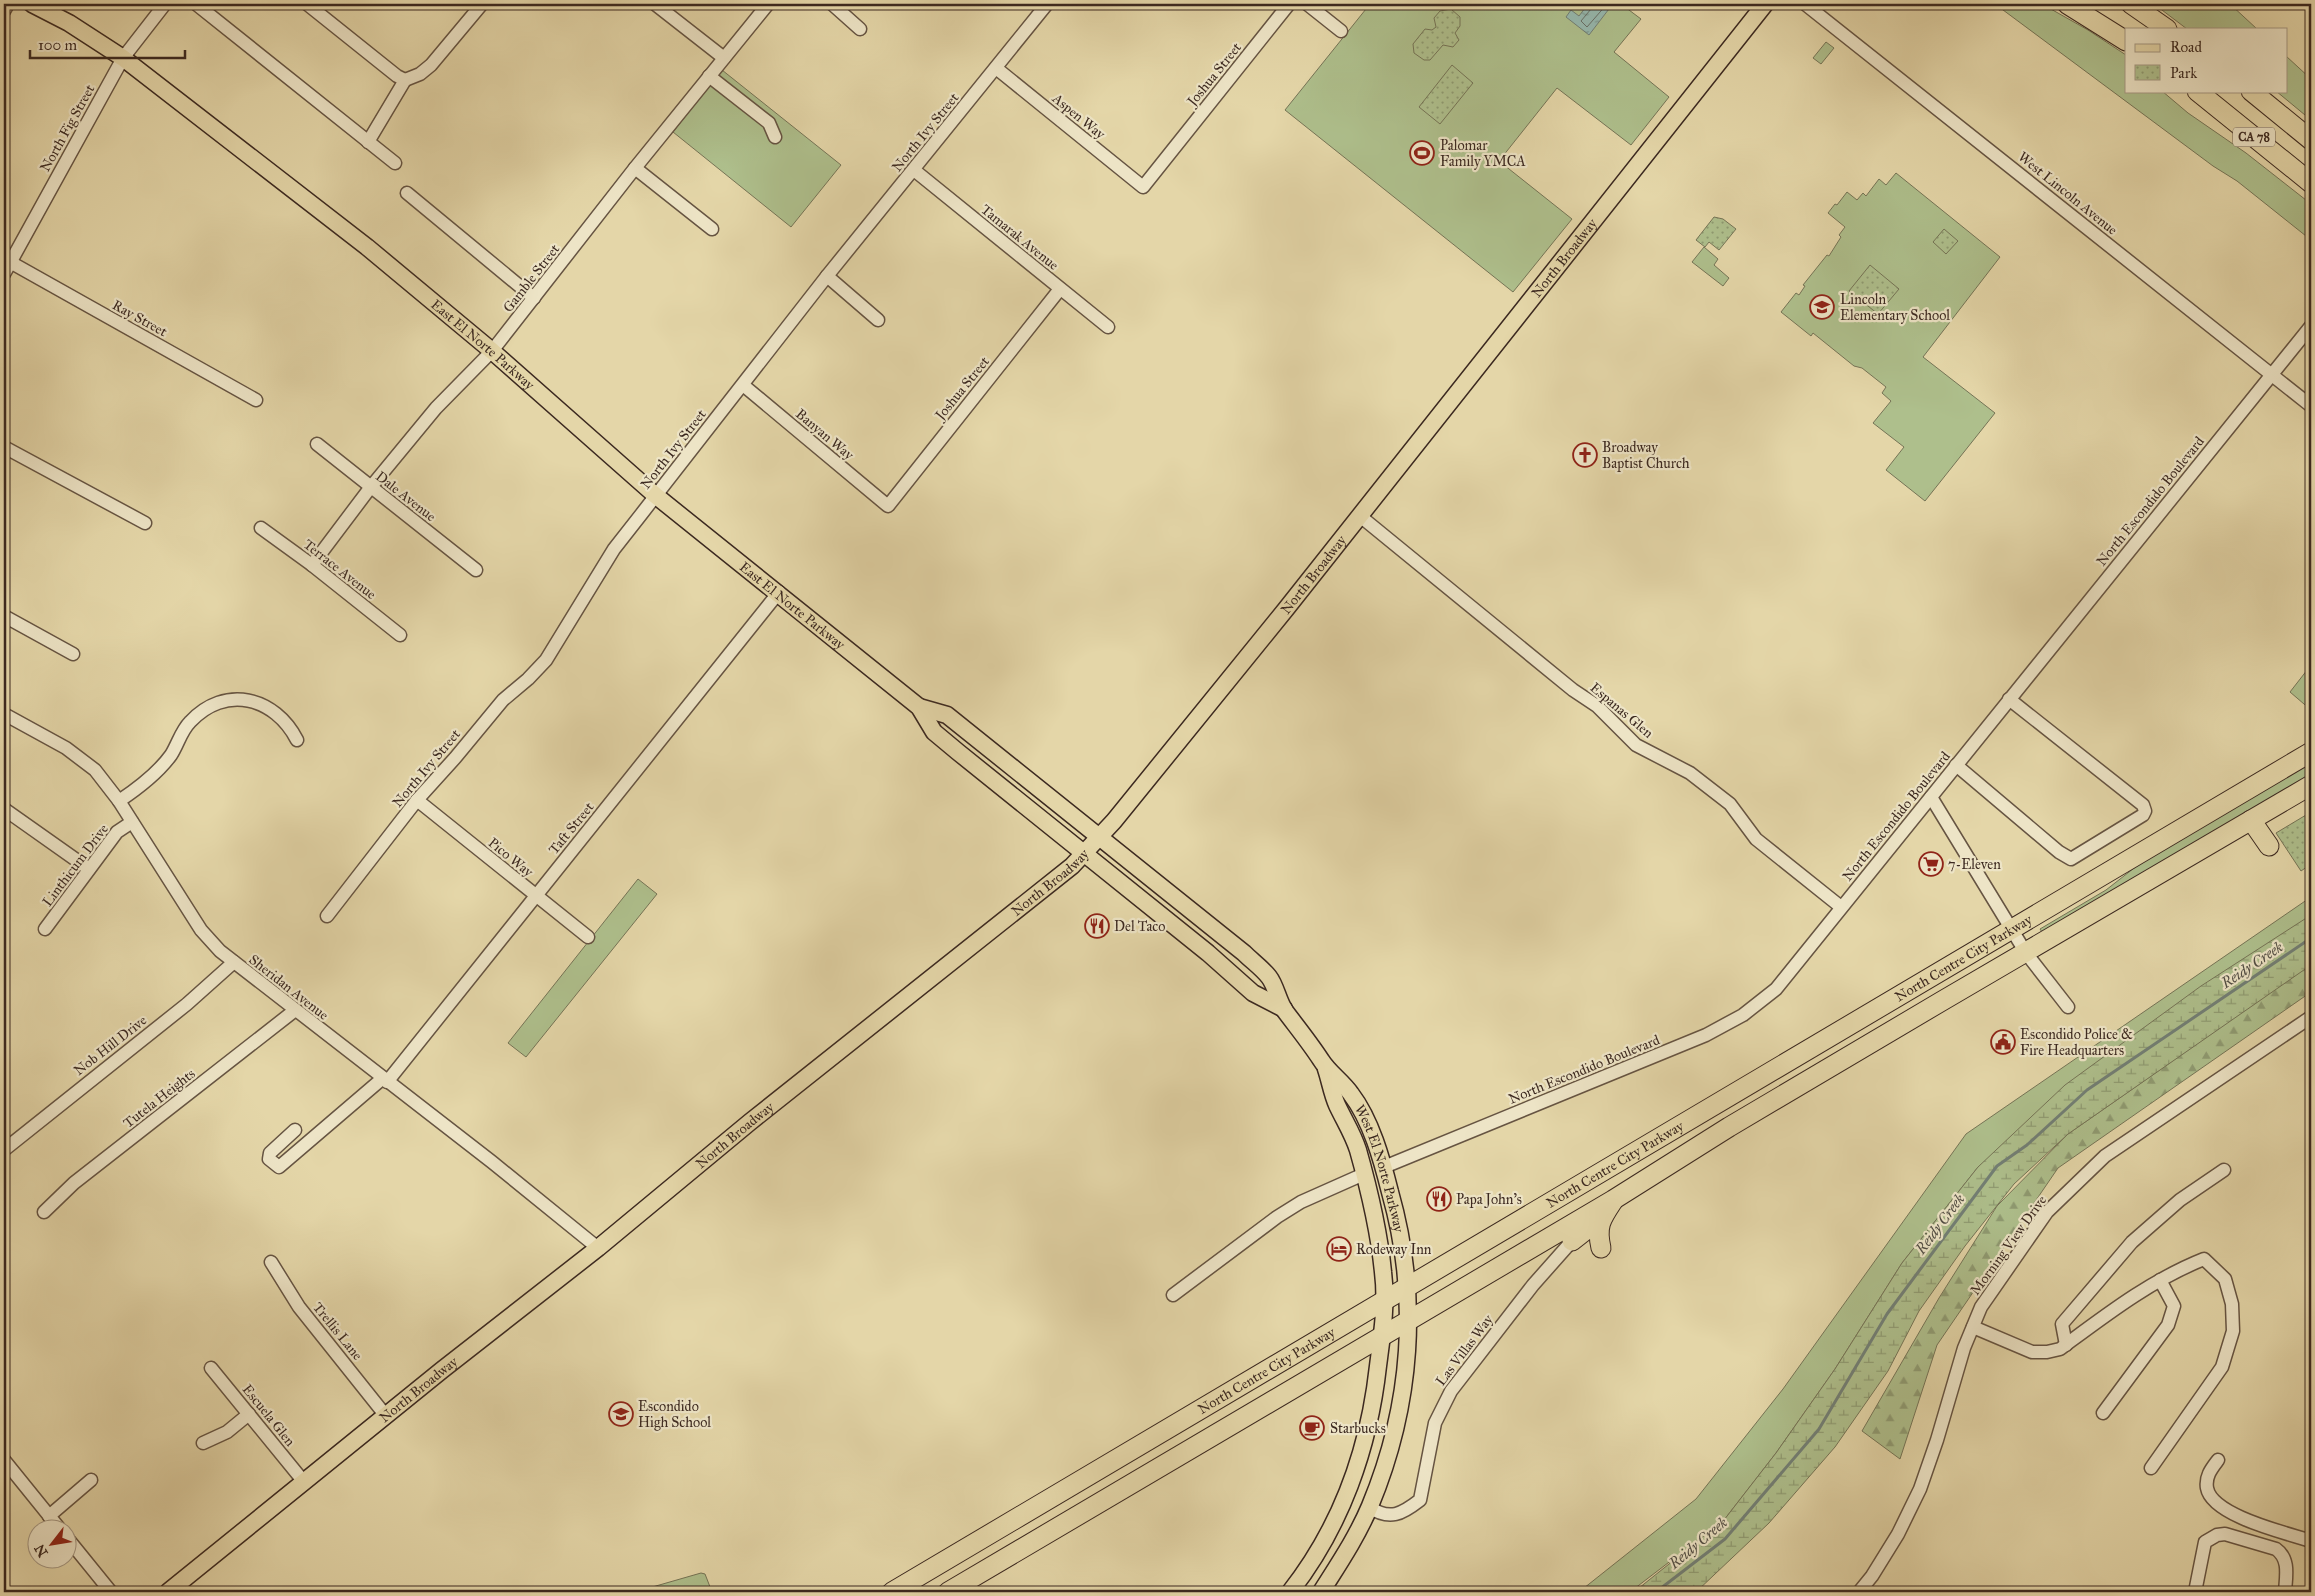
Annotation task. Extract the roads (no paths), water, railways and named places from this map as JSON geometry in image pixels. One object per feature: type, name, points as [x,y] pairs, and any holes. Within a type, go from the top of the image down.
[{"type":"highway","points":[[2067,4],[2125,40]]},
{"type":"highway","points":[[2131,4],[2166,28]]},
{"type":"highway","name":"CA 78","points":[[2198,92],[2311,183]]},
{"type":"highway","name":"CA 78","points":[[2252,92],[2311,140]]},
{"type":"highway","name":"North Centre City Parkway","points":[[892,1592],[2311,752]]},
{"type":"highway","name":"North Centre City Parkway","points":[[948,1592],[1613,1200],[1729,1127],[2311,785]]},
{"type":"highway","points":[[2251,820],[2269,846]]},
{"type":"highway","points":[[1601,1248],[1597,1232],[1602,1217],[1613,1200]]},
{"type":"highway","points":[[1572,1241],[1602,1217]]},
{"type":"main road","name":"East El Norte Parkway","points":[[32,4],[69,23],[123,58],[367,246],[492,351],[656,495],[779,592],[918,707],[934,732],[1084,853]]},
{"type":"main road","name":"North Broadway","points":[[168,1592],[1070,867],[1114,821],[1360,516],[1765,4]]},
{"type":"main road","name":"East El Norte Parkway","points":[[918,707],[947,715],[1099,837]]},
{"type":"main road","name":"West El Norte Parkway","points":[[1099,837],[1244,953],[1269,978],[1284,1009],[1304,1034],[1326,1067],[1351,1094],[1366,1123],[1384,1167],[1400,1230],[1408,1287],[1409,1320],[1406,1367],[1398,1422],[1391,1449],[1369,1507],[1321,1592]]},
{"type":"main road","name":"West El Norte Parkway","points":[[1084,853],[1208,953],[1253,993],[1284,1009]]},
{"type":"main road","name":"West El Norte Parkway","points":[[1290,1592],[1316,1555],[1331,1528],[1360,1461],[1377,1388],[1385,1301],[1379,1239],[1358,1148],[1336,1104],[1326,1067]]},
{"type":"street","points":[[4,11],[8,4]]},
{"type":"street","name":"North Fig Street","points":[[4,274],[123,58],[165,4]]},
{"type":"street","points":[[196,4],[395,163]]},
{"type":"street","points":[[307,4],[397,76],[405,80]]},
{"type":"street","points":[[368,142],[405,80],[420,74],[431,65],[482,4]]},
{"type":"street","points":[[655,4],[724,58]]},
{"type":"street","name":"Gamble Street","points":[[312,564],[370,488],[436,408],[492,351],[635,168],[768,4]]},
{"type":"street","points":[[832,4],[860,29]]},
{"type":"street","name":"North Ivy Street","points":[[327,916],[417,800],[455,758],[502,700],[528,679],[546,660],[614,549],[827,276],[1047,4]]},
{"type":"street","name":"Joshua Street","points":[[1143,187],[1289,4]]},
{"type":"street","points":[[1307,4],[1341,32]]},
{"type":"street","name":"West Lincoln Avenue","points":[[1805,4],[2311,406]]},
{"type":"street","name":"Aspen Way","points":[[996,68],[1143,187]]},
{"type":"street","points":[[709,76],[769,123],[775,137]]},
{"type":"street","points":[[635,168],[712,229]]},
{"type":"street","name":"Tamarak Avenue","points":[[914,170],[1108,327]]},
{"type":"street","points":[[407,193],[534,298]]},
{"type":"street","name":"Ray Street","points":[[10,262],[256,400]]},
{"type":"street","points":[[827,276],[878,320]]},
{"type":"street","name":"Joshua Street","points":[[888,506],[1060,289]]},
{"type":"street","name":"North Escondido Boulevard","points":[[1384,1167],[1706,1035],[1743,1015],[1776,989],[2311,326]]},
{"type":"street","name":"Banyan Way","points":[[743,385],[888,506]]},
{"type":"street","name":"Dale Avenue","points":[[317,444],[370,488],[476,570]]},
{"type":"street","points":[[4,447],[145,523]]},
{"type":"street","name":"Espanas Glen","points":[[1360,516],[1573,690],[1597,706],[1636,745],[1690,773],[1730,804],[1756,839],[1841,908]]},
{"type":"street","name":"Terrace Avenue","points":[[261,528],[312,564],[400,635]]},
{"type":"street","name":"Taft Street","points":[[295,1130],[270,1153],[269,1159],[279,1167],[385,1080],[536,896],[779,592]]},
{"type":"street","points":[[4,616],[73,654]]},
{"type":"street","points":[[1956,765],[2059,852],[2070,859],[2142,815],[2145,811],[2143,805],[2009,699]]},
{"type":"street","points":[[119,800],[155,772],[171,755],[190,721],[212,706],[234,700],[256,701],[270,708],[289,725],[297,740]]},
{"type":"street","name":"Sheridan Avenue","points":[[4,714],[78,755],[95,770],[119,800],[214,946],[579,1231],[598,1248]]},
{"type":"street","points":[[1931,797],[2026,953],[2068,1007]]},
{"type":"street","name":"Pico Way","points":[[417,800],[588,937]]},
{"type":"street","points":[[4,808],[89,869]]},
{"type":"street","name":"Linthicum Drive","points":[[45,928],[117,832],[132,822]]},
{"type":"street","name":"Nob Hill Drive","points":[[4,1150],[187,1004],[234,962]]},
{"type":"street","name":"Tutela Heights","points":[[44,1212],[74,1183],[294,1010]]},
{"type":"street","name":"Morning View Drive","points":[[1859,1592],[1872,1576],[1898,1534],[1920,1489],[1937,1440],[1964,1348],[1981,1307],[2047,1212],[2105,1156],[2311,1017]]},
{"type":"street","points":[[2066,1345],[2062,1324],[2132,1242],[2180,1200],[2224,1170]]},
{"type":"street","points":[[1173,1295],[1277,1217],[1301,1202],[1364,1174]]},
{"type":"street","name":"Las Villas Way","points":[[1369,1507],[1382,1516],[1403,1513],[1420,1500],[1435,1423],[1451,1391],[1532,1285],[1572,1241]]},
{"type":"street","points":[[1973,1327],[2032,1352],[2047,1352],[2060,1349],[2130,1298],[2174,1271],[2204,1259],[2225,1279],[2232,1304],[2233,1331],[2222,1367],[2151,1468]]},
{"type":"street","name":"Trellis Lane","points":[[271,1262],[292,1298],[386,1416]]},
{"type":"street","points":[[2103,1413],[2168,1325],[2174,1306],[2160,1280]]},
{"type":"street","name":"Escuela Glen","points":[[211,1368],[304,1482]]},
{"type":"street","points":[[203,1443],[227,1432],[249,1414]]},
{"type":"street","points":[[4,1460],[49,1516],[92,1480]]},
{"type":"street","points":[[2218,1460],[2208,1473],[2207,1488],[2217,1504],[2231,1513],[2311,1542]]},
{"type":"street","points":[[2195,1592],[2205,1542],[2217,1535],[2225,1534],[2276,1549],[2282,1553],[2286,1560],[2285,1592]]},
{"type":"street","points":[[78,1551],[111,1592]]},
{"type":"water","points":[[1588,4],[1612,5],[1589,35],[1566,17],[1571,10],[1579,16]]},
{"type":"waterway","name":"Reidy Creek","points":[[1656,1592],[1725,1539],[1819,1429],[1887,1314],[1997,1166],[2027,1145],[2087,1090],[2311,938]]},
{"type":"place","name":"Palomar Family YMCA","points":[[1422,153]]},
{"type":"place","name":"Lincoln Elementary School","points":[[1822,307]]},
{"type":"place","name":"Broadway Baptist Church","points":[[1585,455]]},
{"type":"place","name":"7-Eleven","points":[[1931,864]]},
{"type":"place","name":"Del Taco","points":[[1097,926]]},
{"type":"place","name":"Escondido Police & Fire Headquarters","points":[[2003,1042]]},
{"type":"place","name":"Papa John's","points":[[1439,1199]]},
{"type":"place","name":"Rodeway Inn","points":[[1339,1249]]},
{"type":"place","name":"Escondido High School","points":[[621,1414]]},
{"type":"place","name":"Starbucks","points":[[1312,1428]]}]
